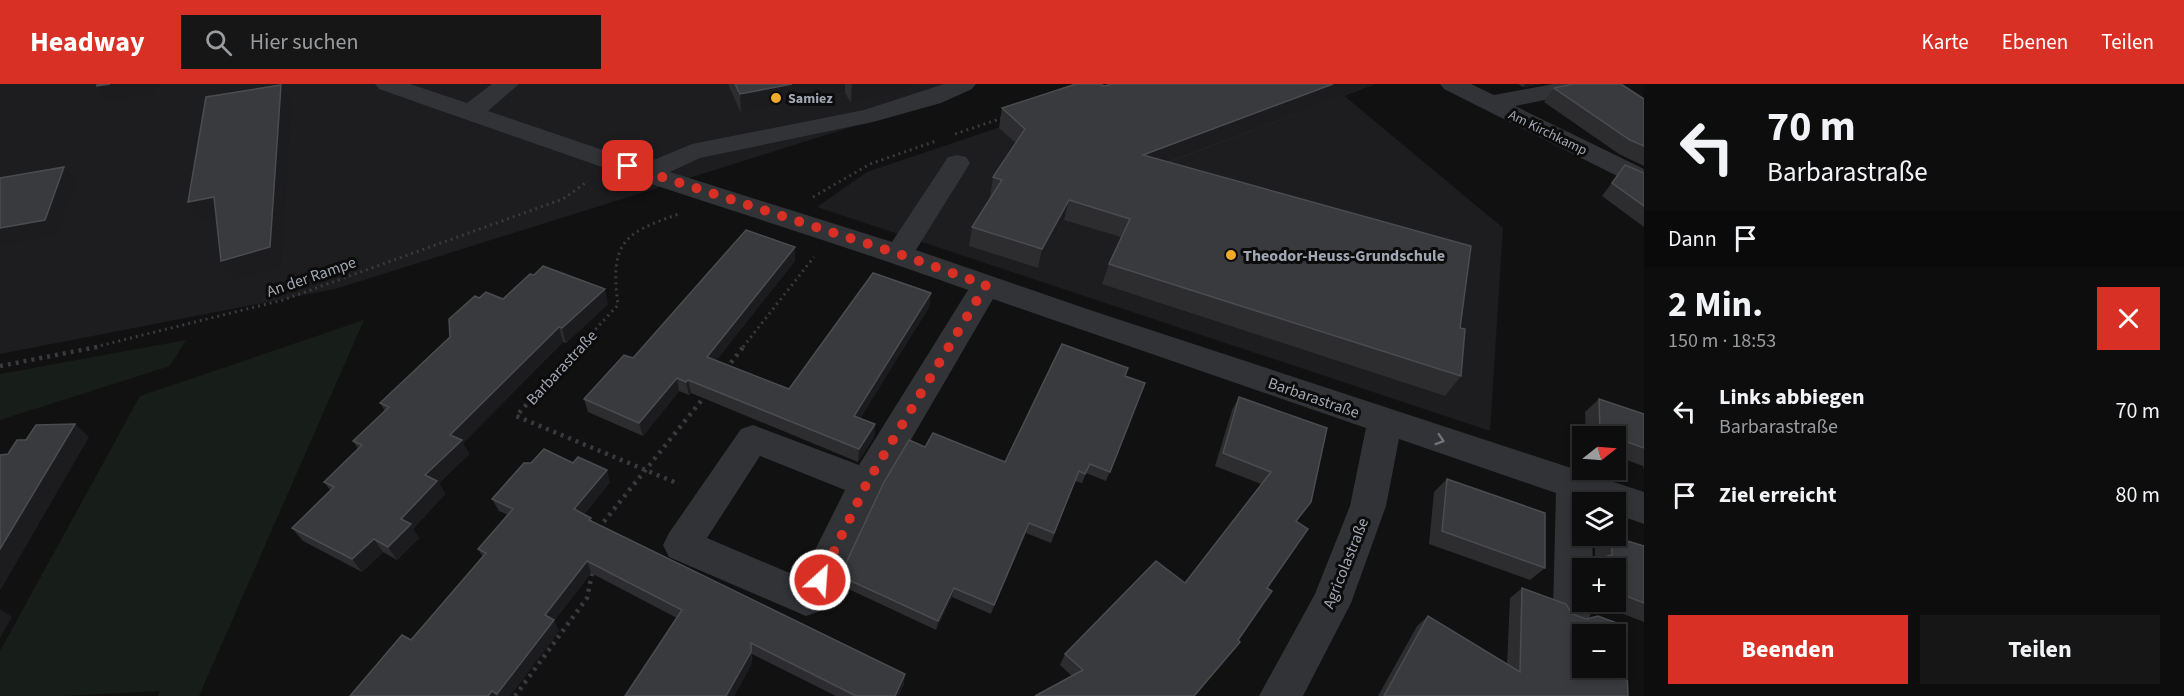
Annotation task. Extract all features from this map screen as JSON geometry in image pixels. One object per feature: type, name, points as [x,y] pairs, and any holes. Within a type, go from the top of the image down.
[{"type":"street","name":"Barbarastraße","points":[[387,84],[646,173],[899,254],[1644,508]]},
{"type":"street","points":[[470,113],[507,84]]},
{"type":"street","points":[[646,173],[690,153],[872,114],[942,95],[964,84]]},
{"type":"street","name":"Am Kirchkamp","points":[[1452,84],[1644,179]]},
{"type":"street","points":[[1491,103],[1580,86]]},
{"type":"street","points":[[899,254],[957,163]]},
{"type":"street","points":[[867,483],[753,439],[682,545],[806,598],[820,580],[867,483],[986,285]]},
{"type":"street","name":"Agricolastraße","points":[[1280,696],[1331,603],[1368,506],[1385,421]]},
{"type":"street","points":[[1573,558],[1574,484]]},
{"type":"path","name":"An der Rampe","points":[[0,366],[120,342],[283,300],[563,199],[582,188],[610,160]]},
{"type":"path","name":"Barbarastraße","points":[[701,189],[686,211],[656,222],[629,239],[622,247],[616,255],[614,274],[618,305],[516,416],[713,498]]},
{"type":"path","points":[[725,370],[833,232]]},
{"type":"path","points":[[600,534],[602,524],[711,388]]},
{"type":"path","points":[[515,696],[587,598],[593,566]]},
{"type":"shaded area","points":[[0,84],[975,84],[966,91],[335,289],[0,354]]},
{"type":"shaded area","name":"Theodor-Heuss-Grundschule","points":[[1128,84],[1330,84],[1503,228],[1490,431],[817,207],[867,172]]},
{"type":"shaded area","points":[[364,320],[199,696],[158,696],[160,691],[63,696],[0,696],[0,651],[140,396]]},
{"type":"shaded area","points":[[186,340],[170,366],[0,420],[0,374]]},
{"type":"building","points":[[735,84],[792,84],[740,94]]},
{"type":"building","points":[[1076,84],[1104,86],[1112,84],[1333,84],[1143,155],[1471,246],[1460,328],[1465,329],[1461,376],[1109,264],[1130,219],[1069,200],[1042,249],[972,227],[1002,180],[993,177],[1025,129],[1002,108]]},
{"type":"building","points":[[1573,84],[1621,84],[1644,99],[1644,146],[1630,140],[1554,88]]},
{"type":"building","points":[[281,85],[270,247],[221,261],[214,197],[188,202],[206,97]]},
{"type":"building","points":[[1625,165],[1644,173],[1644,206],[1612,183]]},
{"type":"building","points":[[64,167],[45,220],[0,228],[0,178]]},
{"type":"building","points":[[746,230],[795,247],[707,357],[789,389],[873,273],[931,293],[854,416],[875,424],[859,449],[688,380],[686,382],[677,378],[639,423],[584,399],[624,355],[633,358]]},
{"type":"building","points":[[543,266],[605,289],[562,328],[559,327],[450,435],[462,440],[425,475],[437,481],[401,519],[411,524],[388,547],[374,539],[352,559],[292,528],[334,487],[324,482],[362,445],[353,441],[389,407],[380,403],[450,337],[449,319],[475,296],[479,298],[486,292],[503,299],[530,274],[534,275]]},
{"type":"building","points":[[1062,344],[1128,368],[1125,376],[1145,383],[1110,472],[1090,464],[1085,474],[1079,471],[1054,533],[1029,523],[994,605],[954,588],[938,621],[840,576],[884,482],[909,440],[925,447],[933,433],[1005,462]]},
{"type":"building","points":[[1239,397],[1327,428],[1311,502],[1296,521],[1308,529],[1267,588],[1272,591],[1238,640],[1240,642],[1194,696],[1035,696],[1083,670],[1065,654],[1156,561],[1185,583],[1271,472],[1223,453]]},
{"type":"building","points":[[1599,399],[1644,414],[1644,448],[1626,442],[1626,426],[1600,426]]},
{"type":"building","points":[[75,424],[0,549],[0,455],[8,454],[17,440],[26,440],[36,425]]},
{"type":"building","points":[[544,449],[573,463],[578,457],[607,470],[574,509],[591,518],[589,520],[905,674],[895,696],[856,696],[751,643],[751,652],[726,696],[625,696],[682,610],[587,561],[545,615],[554,620],[497,694],[492,691],[488,696],[350,696],[402,635],[411,640],[486,553],[478,549],[513,509],[492,499],[524,463],[531,463]]},
{"type":"building","points":[[1447,479],[1545,513],[1545,568],[1442,531]]},
{"type":"building","points":[[1626,541],[1644,546],[1644,603],[1626,596],[1626,558],[1604,558],[1612,555],[1612,546],[1626,546]]},
{"type":"building","points":[[1522,588],[1566,604],[1572,614],[1586,619],[1598,616],[1620,624],[1572,624],[1572,678],[1626,678],[1626,649],[1628,696],[1384,696],[1428,616],[1520,672]]},
{"type":"place","name":"Samiez","points":[[776,98]]},
{"type":"place","name":"Theodor-Heuss-Grundschule","points":[[1231,255]]},
{"type":"route","points":[[628,166],[899,254],[986,285],[867,483],[820,580]]}]
